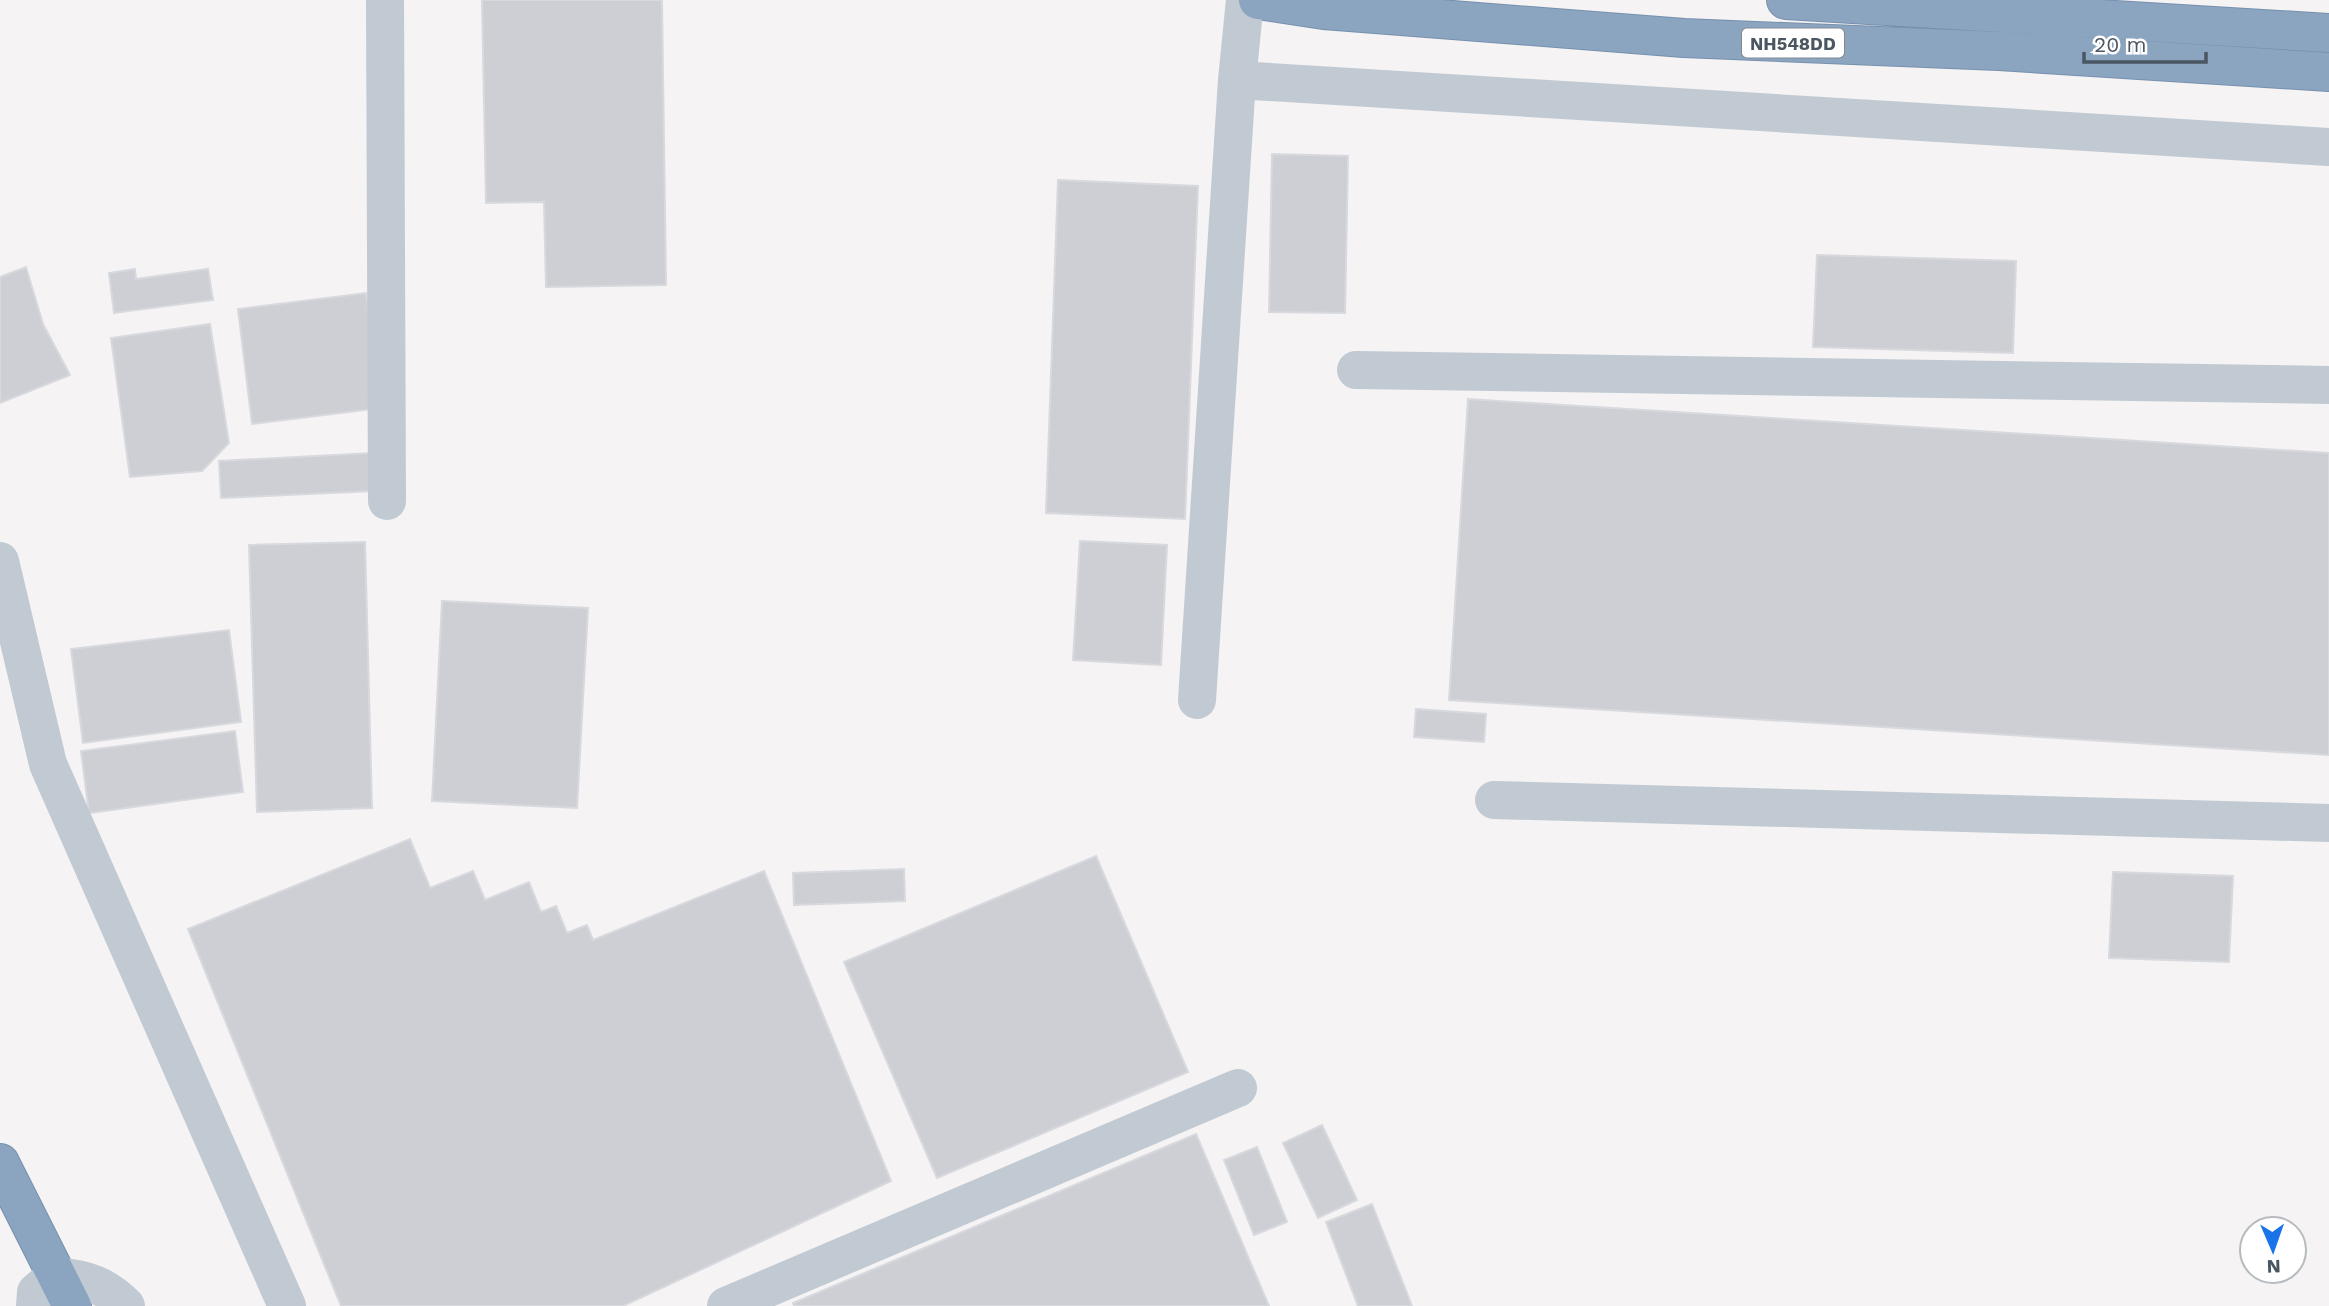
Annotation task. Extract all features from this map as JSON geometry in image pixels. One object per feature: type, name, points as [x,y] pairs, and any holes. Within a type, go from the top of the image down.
[{"type":"highway","name":"NH548DD","points":[[1258,0],[1684,38],[1999,51],[2329,72]]},
{"type":"highway","name":"NH548DD","points":[[1786,0],[1996,6],[2329,33]]},
{"type":"highway","points":[[0,1163],[54,1296]]},
{"type":"street","points":[[385,0],[387,501]]},
{"type":"street","points":[[1197,700],[1237,80],[1245,0]]},
{"type":"street","points":[[1237,80],[2329,147]]},
{"type":"street","points":[[1356,370],[2329,385]]},
{"type":"street","points":[[0,561],[48,764],[287,1306]]},
{"type":"street","points":[[1494,800],[2329,824]]},
{"type":"street","points":[[726,1306],[1238,1088]]},
{"type":"street","points":[[54,1296],[86,1279],[115,1294],[126,1306]]},
{"type":"building","points":[[482,0],[662,0],[666,285],[546,287],[544,202],[486,203]]},
{"type":"building","points":[[1272,154],[1348,156],[1345,313],[1269,312]]},
{"type":"building","points":[[1058,180],[1198,186],[1185,519],[1046,513]]},
{"type":"building","points":[[1817,255],[2016,261],[2013,353],[1813,347]]},
{"type":"building","points":[[26,267],[43,324],[70,375],[0,403],[0,277]]},
{"type":"building","points":[[135,269],[136,279],[208,269],[213,300],[114,313],[109,273]]},
{"type":"building","points":[[366,293],[381,408],[252,424],[238,309]]},
{"type":"building","points":[[210,324],[229,443],[202,471],[130,477],[111,338]]},
{"type":"building","points":[[1468,399],[2329,453],[2329,755],[1449,700]]},
{"type":"building","points":[[372,453],[374,491],[221,498],[219,461]]},
{"type":"building","points":[[1080,541],[1167,545],[1161,665],[1073,660]]},
{"type":"building","points":[[365,542],[372,808],[257,812],[249,545]]},
{"type":"building","points":[[442,601],[588,608],[577,808],[432,801]]},
{"type":"building","points":[[229,630],[241,722],[83,743],[71,649]]},
{"type":"building","points":[[1416,709],[1486,714],[1484,742],[1414,737]]},
{"type":"building","points":[[235,731],[243,792],[89,813],[81,751]]},
{"type":"building","points":[[410,839],[430,888],[473,871],[485,900],[529,882],[541,912],[556,906],[567,933],[587,925],[593,940],[764,871],[891,1181],[623,1306],[341,1306],[188,929]]},
{"type":"building","points":[[1096,856],[1188,1072],[937,1178],[844,962]]},
{"type":"building","points":[[904,869],[905,901],[794,905],[793,873]]},
{"type":"building","points":[[2113,872],[2233,876],[2229,962],[2109,958]]},
{"type":"building","points":[[1322,1125],[1357,1200],[1318,1218],[1283,1143]]},
{"type":"building","points":[[1196,1134],[1269,1306],[794,1306],[793,1303]]},
{"type":"building","points":[[1257,1147],[1287,1222],[1254,1235],[1224,1160]]},
{"type":"building","points":[[1372,1204],[1412,1306],[1358,1306],[1326,1222]]}]
